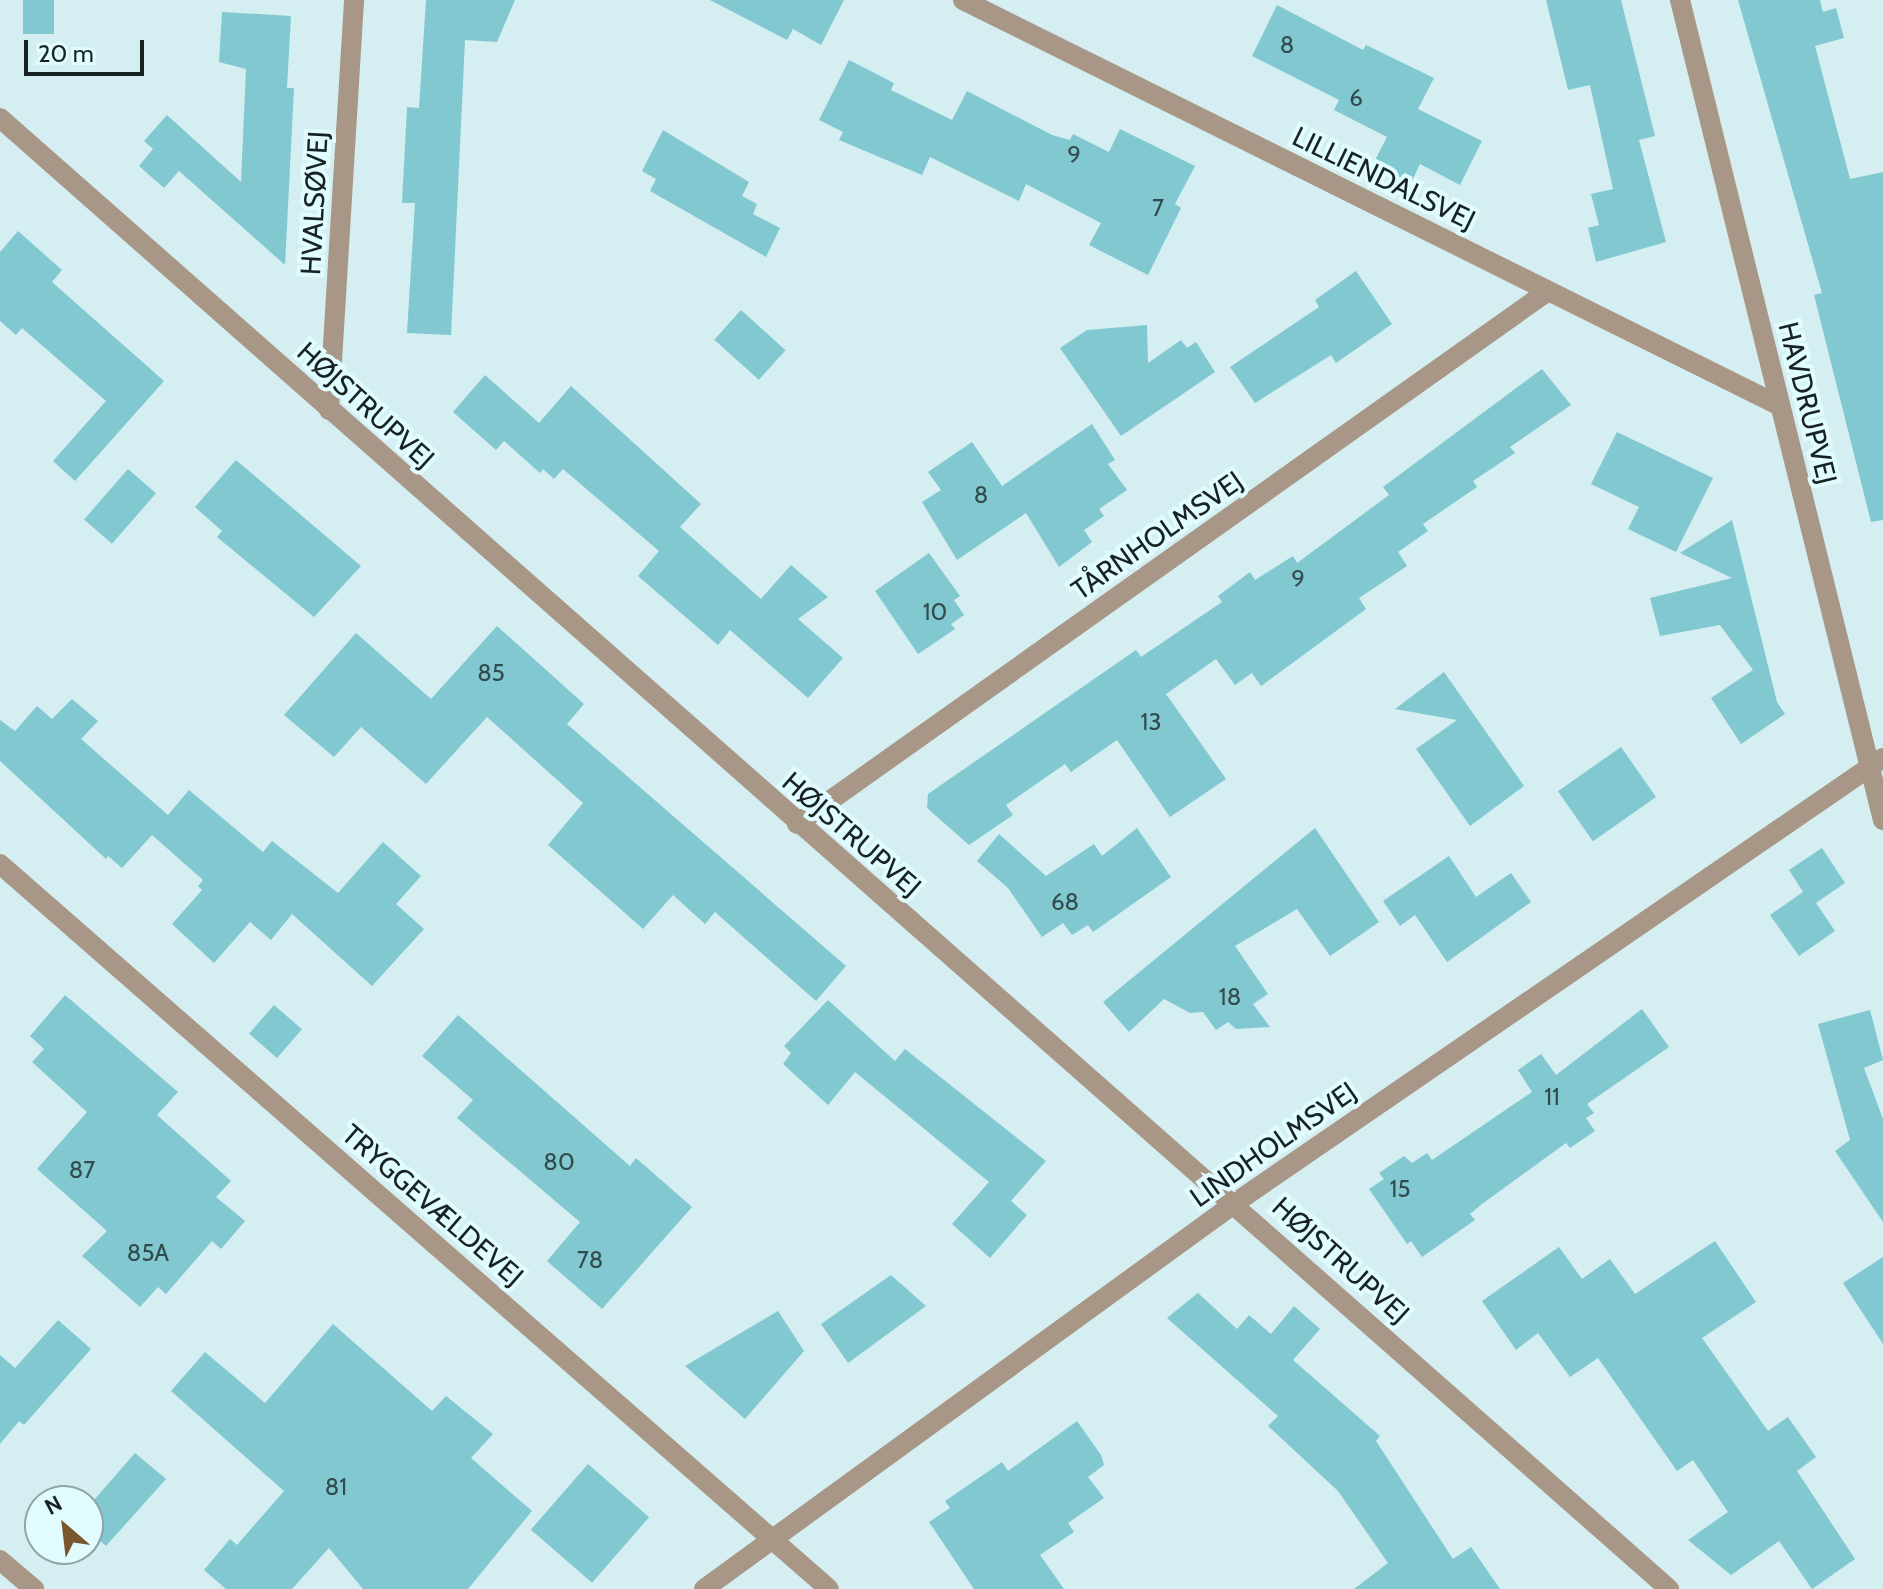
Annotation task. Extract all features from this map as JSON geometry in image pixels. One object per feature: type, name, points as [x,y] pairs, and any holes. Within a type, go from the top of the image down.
[{"type":"street","name":"HVALSØVEJ","points":[[329,410],[354,0]]},
{"type":"street","name":"LILLIENDALSVEJ","points":[[963,0],[1780,406]]},
{"type":"street","name":"HAVDRUPVEJ","points":[[1680,0],[1780,406],[1877,763],[1883,820]]},
{"type":"street","name":"HØJSTRUPVEJ","points":[[0,118],[797,824],[1235,1203],[1669,1589]]},
{"type":"street","name":"TÅRNHOLMSVEJ","points":[[797,824],[1548,291]]},
{"type":"street","name":"LINDHOLMSVEJ","points":[[704,1589],[1235,1203],[1877,763]]},
{"type":"street","name":"TRYGGEVÆLDEVEJ","points":[[0,864],[829,1589]]},
{"type":"street","points":[[0,1560],[34,1589]]},
{"type":"building","points":[[23,0],[54,0],[54,34],[23,34]]},
{"type":"building","points":[[426,0],[515,0],[497,42],[465,40],[451,335],[407,333],[415,203],[402,203],[407,107],[419,108]]},
{"type":"building","points":[[710,0],[844,0],[821,45],[793,29],[787,40]]},
{"type":"building","points":[[1546,0],[1621,0],[1655,136],[1639,140],[1666,242],[1596,262],[1588,228],[1599,225],[1591,194],[1613,189],[1590,85],[1568,90]]},
{"type":"building","points":[[1738,0],[1820,0],[1823,12],[1836,8],[1844,38],[1815,46],[1850,179],[1883,172],[1883,520],[1871,522],[1814,295],[1822,293]]},
{"type":"building","points":[[1277,5],[1363,50],[1366,45],[1434,78],[1418,109],[1482,141],[1460,185],[1420,164],[1411,183],[1373,164],[1387,137],[1334,110],[1339,100],[1252,56]]},
{"type":"building","points":[[222,12],[291,16],[287,88],[294,88],[285,265],[179,171],[164,188],[139,166],[153,149],[144,141],[167,115],[241,182],[246,69],[219,62]]},
{"type":"building","points":[[849,60],[894,83],[891,90],[952,120],[967,91],[1052,135],[1070,140],[1073,134],[1109,152],[1120,129],[1195,166],[1175,204],[1181,208],[1148,275],[1089,245],[1101,223],[1026,184],[1019,201],[930,157],[922,175],[839,140],[843,132],[819,120]]},
{"type":"building","points":[[663,130],[749,182],[742,196],[757,204],[753,214],[780,228],[766,257],[650,191],[656,179],[642,171]]},
{"type":"building","points":[[18,231],[62,270],[52,282],[164,381],[75,481],[53,461],[106,401],[22,328],[16,335],[0,321],[0,252]]},
{"type":"building","points":[[1356,271],[1392,324],[1336,363],[1331,355],[1255,403],[1230,367],[1319,307],[1315,300]]},
{"type":"building","points":[[741,310],[786,350],[759,380],[714,340]]},
{"type":"building","points":[[1147,325],[1148,363],[1181,340],[1187,348],[1196,342],[1215,372],[1121,436],[1060,348],[1087,330]]},
{"type":"building","points":[[1542,369],[1571,405],[1510,447],[1515,453],[1473,481],[1477,487],[1423,524],[1428,531],[1398,552],[1407,566],[1359,598],[1366,609],[1261,686],[1252,673],[1235,685],[1216,659],[1166,694],[1226,779],[1170,817],[1117,740],[1071,772],[1065,764],[1006,805],[1013,815],[969,845],[927,808],[928,794],[1136,650],[1141,657],[1222,602],[1218,596],[1250,572],[1255,580],[1293,556],[1297,563],[1389,495],[1383,487]]},
{"type":"building","points":[[485,375],[539,423],[571,386],[701,504],[680,527],[761,599],[791,565],[828,597],[798,619],[843,658],[808,698],[730,630],[718,645],[638,576],[659,551],[563,469],[554,479],[543,469],[540,473],[504,441],[496,450],[453,412]]},
{"type":"building","points":[[1092,424],[1115,460],[1108,464],[1127,490],[1099,509],[1104,516],[1084,530],[1092,542],[1059,567],[1026,513],[957,560],[922,502],[941,490],[928,472],[972,442],[1002,486]]},
{"type":"building","points":[[1617,432],[1713,478],[1676,552],[1628,529],[1639,507],[1591,484]]},
{"type":"building","points":[[236,460],[361,566],[314,617],[217,537],[222,531],[195,507]]},
{"type":"building","points":[[128,469],[156,493],[112,544],[84,520]]},
{"type":"building","points":[[1732,520],[1777,702],[1785,714],[1741,744],[1711,698],[1753,670],[1720,625],[1660,636],[1650,598],[1732,578],[1680,553]]},
{"type":"building","points":[[929,553],[960,596],[954,600],[964,615],[951,624],[955,629],[918,654],[875,591]]},
{"type":"building","points":[[497,626],[584,704],[567,724],[846,966],[816,1001],[715,912],[705,924],[673,895],[643,929],[548,845],[583,803],[487,717],[426,784],[361,727],[334,757],[284,715],[356,633],[431,699]]},
{"type":"building","points":[[1444,672],[1524,786],[1470,826],[1416,749],[1457,720],[1395,709]]},
{"type":"building","points":[[72,699],[98,721],[81,739],[168,815],[189,790],[263,852],[272,841],[338,893],[383,842],[421,876],[396,904],[424,929],[372,986],[292,914],[271,940],[250,922],[214,963],[172,924],[202,890],[198,886],[203,880],[152,835],[122,868],[108,856],[106,859],[0,761],[0,720],[15,731],[37,706],[52,719]]},
{"type":"building","points":[[1621,747],[1656,797],[1593,841],[1558,791]]},
{"type":"building","points":[[1137,828],[1171,877],[1093,932],[1088,925],[1072,935],[1063,923],[1042,937],[1008,888],[977,861],[999,834],[1046,876],[1094,844],[1102,856]]},
{"type":"building","points":[[1315,828],[1379,922],[1330,956],[1297,909],[1235,946],[1268,994],[1253,1004],[1270,1027],[1236,1029],[1228,1022],[1216,1030],[1203,1012],[1190,1013],[1164,999],[1129,1032],[1103,1002]]},
{"type":"building","points":[[1822,848],[1845,883],[1816,903],[1835,931],[1799,956],[1770,915],[1803,892],[1789,870]]},
{"type":"building","points":[[1449,856],[1476,897],[1511,873],[1531,902],[1447,962],[1415,915],[1400,926],[1383,901]]},
{"type":"building","points":[[65,995],[178,1092],[157,1115],[231,1181],[216,1197],[245,1221],[221,1249],[212,1241],[166,1294],[158,1287],[140,1307],[82,1256],[107,1231],[37,1169],[87,1112],[32,1062],[44,1049],[30,1036]]},
{"type":"building","points":[[828,1000],[895,1061],[905,1049],[1046,1161],[1011,1201],[1027,1215],[990,1258],[952,1224],[989,1182],[855,1072],[828,1105],[783,1064],[791,1053],[784,1046]]},
{"type":"building","points":[[274,1005],[302,1029],[277,1058],[249,1034]]},
{"type":"building","points":[[1642,1009],[1669,1047],[1587,1104],[1594,1113],[1586,1118],[1595,1131],[1570,1148],[1566,1143],[1482,1204],[1470,1214],[1475,1220],[1422,1257],[1411,1241],[1407,1244],[1369,1189],[1384,1179],[1379,1173],[1404,1156],[1412,1163],[1427,1153],[1432,1160],[1532,1092],[1518,1070],[1541,1054],[1556,1075]]},
{"type":"building","points":[[1870,1010],[1883,1060],[1864,1068],[1883,1119],[1883,1222],[1835,1151],[1850,1140],[1818,1024]]},
{"type":"building","points":[[458,1015],[630,1166],[636,1158],[692,1207],[602,1309],[547,1261],[580,1222],[457,1118],[473,1100],[422,1056]]},
{"type":"building","points":[[1715,1241],[1756,1302],[1702,1338],[1768,1431],[1788,1417],[1816,1457],[1797,1471],[1855,1559],[1812,1589],[1779,1541],[1731,1575],[1688,1540],[1728,1512],[1693,1460],[1677,1471],[1598,1358],[1570,1377],[1538,1333],[1516,1350],[1482,1301],[1559,1247],[1582,1279],[1610,1259],[1635,1294]]},
{"type":"building","points":[[1883,1257],[1883,1344],[1843,1283]]},
{"type":"building","points":[[891,1275],[926,1306],[848,1363],[821,1324]]},
{"type":"building","points":[[1198,1293],[1237,1329],[1249,1315],[1271,1334],[1294,1306],[1320,1329],[1293,1360],[1380,1436],[1376,1441],[1453,1559],[1471,1547],[1500,1589],[1354,1589],[1388,1563],[1338,1491],[1268,1426],[1278,1416],[1167,1318]]},
{"type":"building","points":[[778,1311],[804,1351],[745,1419],[685,1366]]},
{"type":"building","points":[[58,1320],[91,1349],[24,1425],[19,1421],[0,1444],[0,1355],[15,1368]]},
{"type":"building","points":[[333,1324],[432,1411],[446,1396],[493,1434],[471,1458],[532,1511],[468,1589],[363,1589],[329,1548],[292,1589],[226,1589],[204,1570],[230,1539],[237,1545],[284,1491],[171,1391],[205,1352],[265,1403]]},
{"type":"building","points":[[1077,1421],[1101,1455],[1104,1465],[1088,1477],[1104,1498],[1068,1523],[1074,1532],[1040,1555],[1064,1589],[974,1589],[929,1522],[950,1508],[945,1501],[1002,1462],[1008,1471]]},
{"type":"building","points":[[135,1453],[166,1479],[106,1546],[104,1489]]},
{"type":"building","points":[[588,1464],[649,1517],[592,1583],[531,1530]]}]
